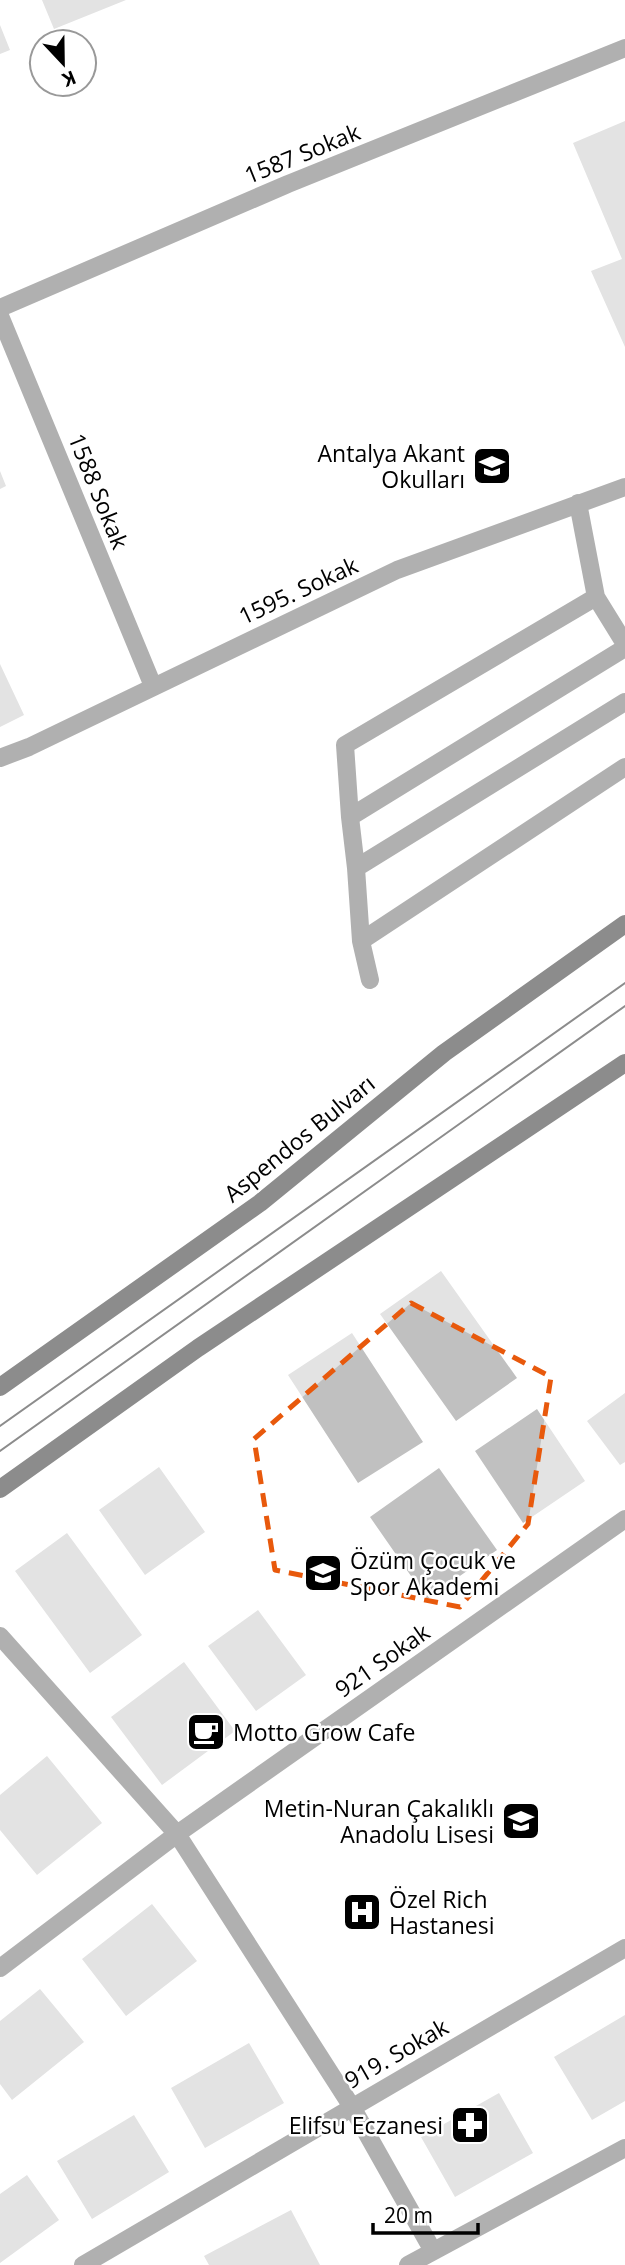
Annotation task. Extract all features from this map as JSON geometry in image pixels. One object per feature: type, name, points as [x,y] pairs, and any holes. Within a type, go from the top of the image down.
[{"type":"main road","name":"Aspendos Bulvarı","points":[[0,1387],[260,1203],[444,1054],[625,923]]},
{"type":"main road","points":[[0,1489],[198,1348],[625,1063]]},
{"type":"street","name":"1587 Sokak","points":[[0,308],[288,184],[625,48]]},
{"type":"street","name":"1588 Sokak","points":[[0,316],[153,686]]},
{"type":"street","name":"1595. Sokak","points":[[0,758],[29,747],[397,570],[625,487]]},
{"type":"street","points":[[350,817],[625,646],[596,597],[578,503]]},
{"type":"street","points":[[370,980],[361,941],[345,745],[596,597]]},
{"type":"street","points":[[356,868],[625,702]]},
{"type":"street","points":[[361,941],[625,767]]},
{"type":"street","name":"921 Sokak","points":[[0,1968],[177,1834],[625,1519]]},
{"type":"street","points":[[0,1636],[177,1834],[352,2107],[433,2251]]},
{"type":"street","name":"919. Sokak","points":[[83,2265],[625,1948]]},
{"type":"street","points":[[408,2265],[625,2148]]},
{"type":"highlighted area","points":[[411,1303],[551,1377],[528,1524],[460,1607],[275,1570],[254,1439]]},
{"type":"building","points":[[42,0],[126,0],[56,28],[54,28]]},
{"type":"building","points":[[0,25],[10,50],[0,54]]},
{"type":"building","points":[[625,121],[625,347],[591,271],[622,259],[573,143]]},
{"type":"building","points":[[0,471],[6,486],[0,489]]},
{"type":"building","points":[[0,664],[24,715],[0,727]]},
{"type":"building","points":[[441,1271],[517,1378],[456,1421],[380,1314]]},
{"type":"building","points":[[352,1333],[423,1442],[358,1483],[288,1375]]},
{"type":"building","points":[[625,1393],[625,1462],[620,1465],[587,1421]]},
{"type":"building","points":[[537,1409],[585,1481],[523,1523],[475,1451]]},
{"type":"building","points":[[159,1467],[205,1532],[145,1575],[99,1510]]},
{"type":"building","points":[[439,1468],[497,1550],[427,1599],[370,1517]]},
{"type":"building","points":[[67,1533],[142,1635],[90,1673],[15,1571]]},
{"type":"building","points":[[258,1610],[306,1675],[256,1711],[208,1646]]},
{"type":"building","points":[[184,1662],[235,1731],[162,1785],[111,1717]]},
{"type":"building","points":[[47,1756],[102,1823],[37,1875],[0,1830],[0,1795]]},
{"type":"building","points":[[152,1904],[197,1961],[126,2016],[82,1959]]},
{"type":"building","points":[[40,1989],[84,2042],[12,2100],[0,2084],[0,2021]]},
{"type":"building","points":[[625,2015],[625,2101],[592,2120],[554,2057]]},
{"type":"building","points":[[249,2043],[284,2103],[205,2148],[171,2088]]},
{"type":"building","points":[[499,2093],[533,2153],[455,2197],[421,2137]]},
{"type":"building","points":[[134,2115],[169,2172],[92,2219],[57,2161]]},
{"type":"building","points":[[27,2175],[59,2220],[0,2263],[0,2194]]},
{"type":"building","points":[[291,2210],[320,2265],[209,2265],[204,2256]]},
{"type":"tram line","points":[[0,1426],[625,983]]},
{"type":"tram line","points":[[0,1451],[625,1006]]},
{"type":"place","name":"Antalya Akant Okulları","points":[[492,466]]},
{"type":"place","name":"Özüm Çocuk ve Spor Akademi","points":[[323,1573]]},
{"type":"place","name":"Motto Grow Cafe","points":[[206,1732]]},
{"type":"place","name":"Metin-Nuran Çakalıklı Anadolu Lisesi","points":[[521,1821]]},
{"type":"place","name":"Özel Rich Hastanesi","points":[[362,1912]]},
{"type":"place","name":"Elifsu Eczanesi","points":[[470,2125]]}]
